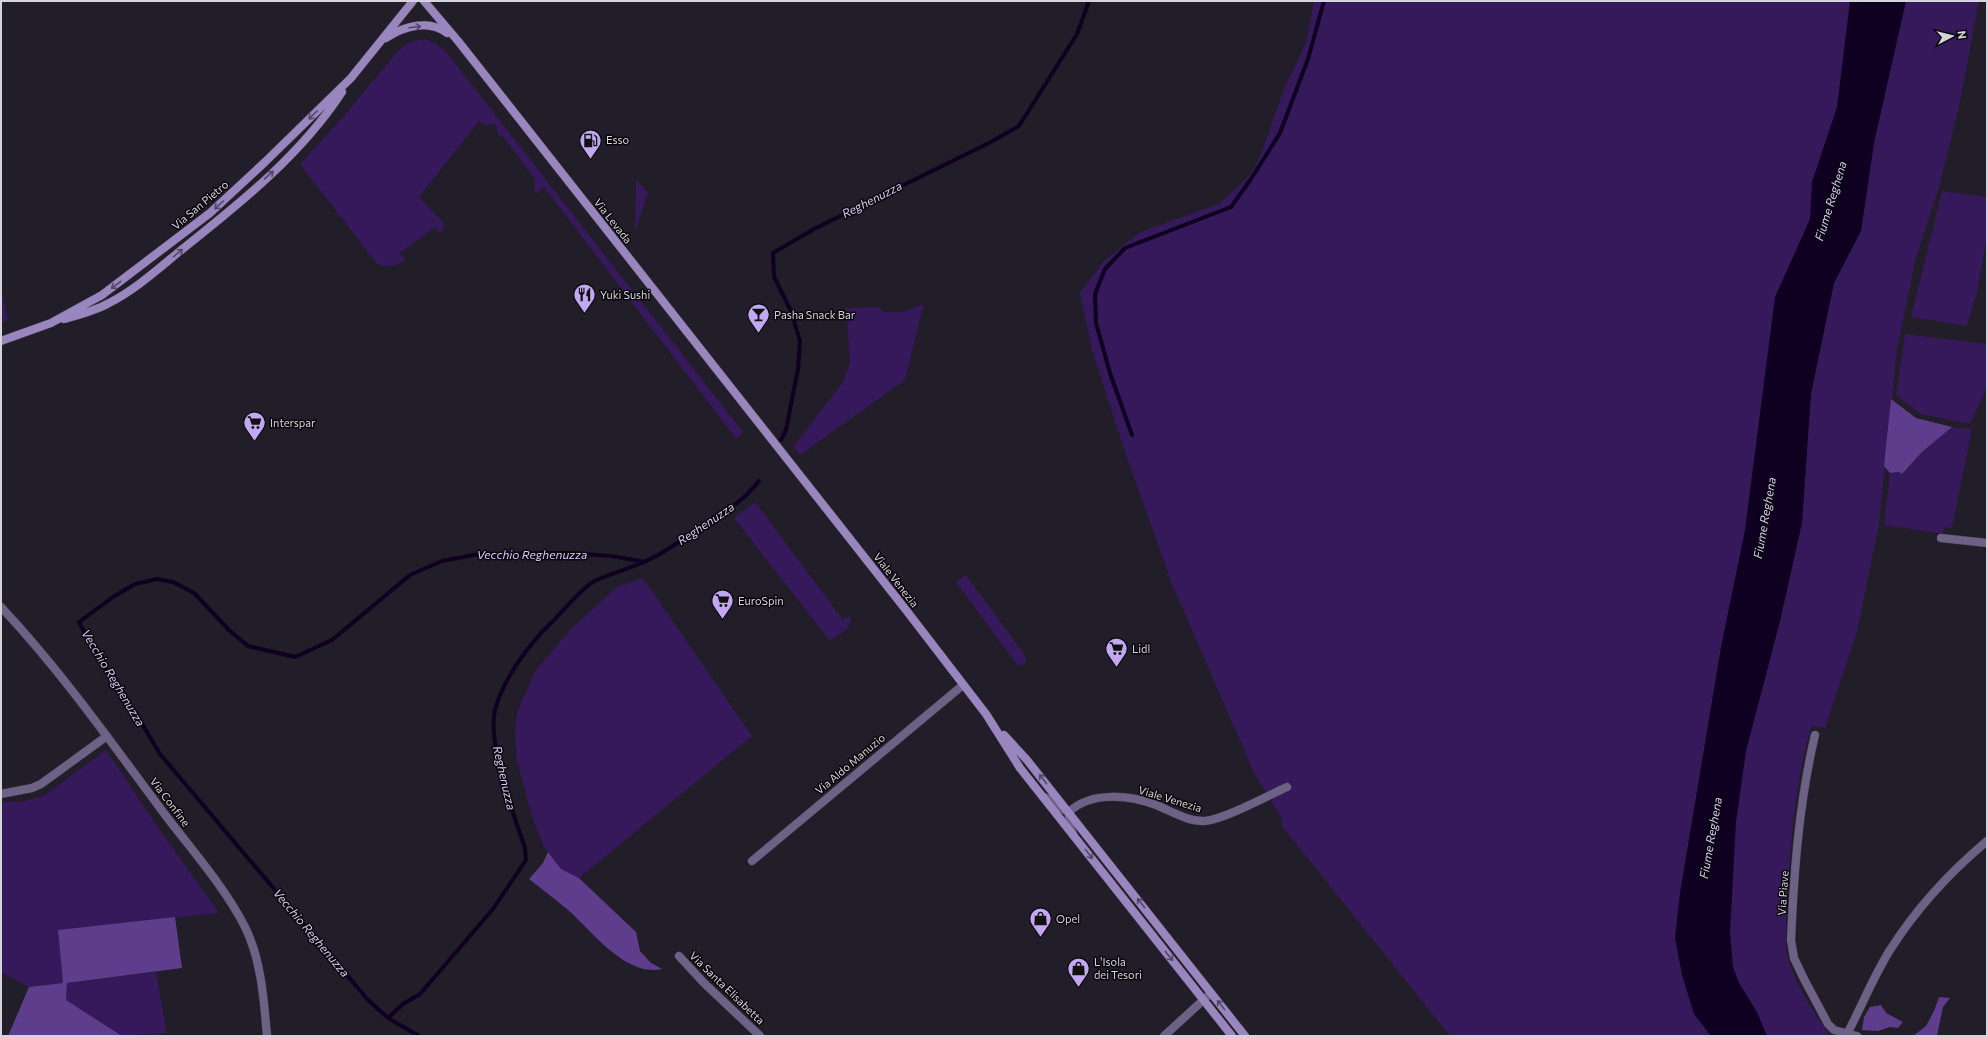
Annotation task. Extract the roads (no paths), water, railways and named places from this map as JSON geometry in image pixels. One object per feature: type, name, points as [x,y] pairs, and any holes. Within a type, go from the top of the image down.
[{"type":"main road","name":"Via San Pietro","points":[[1,341],[51,323],[102,295],[210,212],[265,162],[351,78],[412,1]]},
{"type":"main road","name":"Via Levada","points":[[424,1],[458,41],[783,455]]},
{"type":"main road","name":"Via San Pietro","points":[[380,42],[404,28],[430,25],[441,28],[458,41]]},
{"type":"main road","points":[[51,323],[80,315],[110,303],[148,277],[210,227],[288,159],[327,114],[351,78]]},
{"type":"main road","name":"Viale Venezia","points":[[783,455],[991,721],[1027,760],[1069,812],[1245,1036]]},
{"type":"main road","name":"Viale Venezia","points":[[991,721],[1020,768],[1232,1036]]},
{"type":"street","points":[[1941,538],[1987,543]]},
{"type":"street","name":"Via Confine","points":[[1,607],[52,665],[107,736],[223,892],[245,926],[254,950],[259,970],[267,1036]]},
{"type":"street","name":"Via Aldo Manuzio","points":[[752,860],[963,685]]},
{"type":"street","points":[[1,794],[32,788],[41,784],[107,736]]},
{"type":"street","name":"Via Piave","points":[[1815,736],[1805,777],[1800,810],[1791,940],[1794,958],[1828,1024],[1834,1030],[1857,1036]]},
{"type":"street","name":"Viale Venezia","points":[[1074,836],[1069,822],[1069,812],[1075,806],[1086,800],[1109,797],[1132,799],[1154,805],[1191,819],[1205,821],[1222,816],[1287,787]]},
{"type":"street","name":"Viale Venezia","points":[[1043,797],[1052,799],[1064,811],[1069,812]]},
{"type":"street","points":[[1846,1034],[1877,974],[1905,929],[1927,900],[1987,841]]},
{"type":"street","name":"Via Santa Elisabetta","points":[[679,956],[704,983],[760,1036]]},
{"type":"street","points":[[1164,1036],[1211,993]]},
{"type":"water","name":"Fiume Reghena","points":[[1850,1],[1906,1],[1874,143],[1861,231],[1834,283],[1811,394],[1802,523],[1780,621],[1746,751],[1736,822],[1730,932],[1733,967],[1739,983],[1757,1012],[1767,1036],[1711,1036],[1694,1014],[1682,975],[1675,938],[1680,893],[1721,647],[1745,530],[1775,297],[1810,219],[1812,182],[1837,107]]},
{"type":"waterway","name":"Reghenuzza","points":[[781,440],[786,430],[798,369],[800,341],[791,311],[774,277],[773,253],[814,229],[989,143],[1019,126],[1077,34],[1089,1]]},
{"type":"waterway","points":[[1132,435],[1110,373],[1096,323],[1095,294],[1105,269],[1125,248],[1231,207],[1251,179],[1280,133],[1308,59],[1324,1]]},
{"type":"waterway","name":"Reghenuzza","points":[[419,1036],[388,1018],[403,1004],[420,994],[493,909],[526,860],[525,848],[503,779],[495,741],[495,710],[510,674],[526,651],[543,631],[588,585],[606,576],[653,558],[730,508],[745,496],[759,481]]},
{"type":"waterway","name":"Vecchio Reghenuzza","points":[[388,1018],[368,1000],[160,754],[132,707],[98,658],[79,622],[113,597],[135,584],[157,579],[173,582],[194,593],[230,631],[248,646],[295,657],[332,640],[410,575],[442,561],[479,554],[568,553],[612,556],[645,562]]},
{"type":"place","name":"Esso","points":[[591,160]]},
{"type":"place","name":"Yuki Sushi","points":[[584,314]]},
{"type":"place","name":"Pasha Snack Bar","points":[[758,334]]},
{"type":"place","name":"Interspar","points":[[255,442]]},
{"type":"place","name":"EuroSpin","points":[[723,620]]},
{"type":"place","name":"Lidl","points":[[1117,668]]},
{"type":"place","name":"Opel","points":[[1041,938]]},
{"type":"place","name":"L'Isola dei Tesori","points":[[1078,988]]}]
